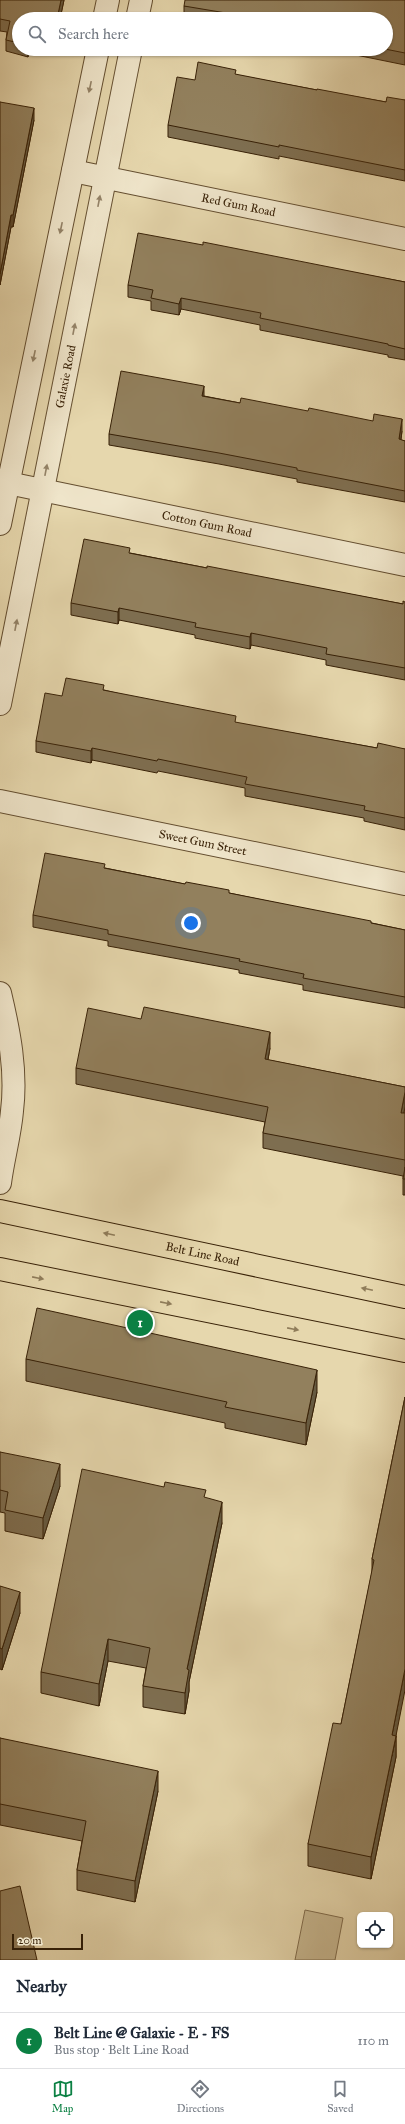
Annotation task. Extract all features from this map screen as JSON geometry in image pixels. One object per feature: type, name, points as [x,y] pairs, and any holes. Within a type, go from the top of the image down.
[{"type":"main road","name":"Belt Line Road","points":[[0,1211],[405,1298]]},
{"type":"main road","points":[[0,1269],[405,1351]]},
{"type":"street","points":[[105,12],[108,0]]},
{"type":"street","points":[[138,12],[141,0]]},
{"type":"street","points":[[0,524],[97,56]]},
{"type":"street","name":"Galaxie Road","points":[[0,704],[130,56]]},
{"type":"street","name":"Red Gum Road","points":[[73,171],[405,239]]},
{"type":"street","name":"Cotton Gum Road","points":[[8,483],[405,565]]},
{"type":"street","name":"Sweet Gum Street","points":[[0,801],[405,884]]},
{"type":"street","points":[[0,993],[11,1044],[13,1082],[12,1110],[0,1183]]},
{"type":"shaded area","points":[[305,1910],[343,1918],[335,1960],[295,1960]]},
{"type":"building","points":[[0,0],[61,0],[58,12],[12,12],[12,41],[6,40],[10,21],[0,19]]},
{"type":"building","points":[[185,0],[405,0],[405,53],[393,51],[393,12],[220,12],[184,6]]},
{"type":"building","points":[[198,62],[236,70],[235,74],[317,90],[386,102],[387,97],[405,100],[405,170],[168,125],[177,77],[195,80]]},
{"type":"building","points":[[0,102],[34,108],[0,274]]},
{"type":"building","points":[[138,233],[203,245],[203,242],[405,282],[405,349],[388,344],[260,318],[261,313],[181,298],[179,304],[151,298],[153,290],[128,285]]},
{"type":"building","points":[[121,371],[204,386],[202,396],[240,403],[241,398],[308,411],[309,408],[373,421],[374,414],[402,419],[399,439],[405,441],[405,491],[297,470],[297,468],[109,434]]},
{"type":"building","points":[[84,539],[130,548],[129,553],[207,568],[207,566],[403,604],[403,601],[405,602],[405,668],[326,654],[327,648],[251,633],[250,637],[195,627],[196,623],[119,608],[118,612],[71,603]]},
{"type":"building","points":[[66,678],[104,685],[103,690],[236,716],[235,722],[377,748],[378,743],[405,749],[405,818],[364,810],[365,806],[245,784],[247,777],[158,759],[157,761],[92,748],[91,751],[36,741],[45,693],[62,696]]},
{"type":"building","points":[[45,853],[105,864],[104,868],[185,884],[186,882],[229,890],[229,893],[371,921],[371,923],[405,930],[405,997],[303,978],[304,974],[239,961],[240,959],[108,934],[108,930],[33,915]]},
{"type":"building","points":[[144,1007],[270,1032],[265,1059],[405,1087],[401,1113],[405,1113],[405,1160],[263,1133],[268,1107],[76,1068],[88,1008],[141,1019]]},
{"type":"building","points":[[405,1167],[405,1179],[403,1179]]},
{"type":"building","points":[[37,1308],[317,1370],[306,1423],[225,1407],[227,1402],[26,1359]]},
{"type":"building","points":[[405,1397],[405,1669],[392,1735],[396,1736],[371,1857],[308,1844],[333,1723],[341,1724],[374,1560],[372,1559]]},
{"type":"building","points":[[0,1452],[60,1464],[43,1518],[5,1510],[8,1492],[0,1490]]},
{"type":"building","points":[[82,1469],[164,1487],[165,1482],[206,1490],[204,1497],[222,1502],[187,1669],[189,1670],[185,1693],[143,1686],[150,1648],[108,1639],[99,1684],[41,1672]]},
{"type":"building","points":[[0,1586],[20,1592],[2,1649],[0,1648]]},
{"type":"building","points":[[0,1738],[158,1771],[135,1881],[77,1870],[86,1821],[0,1804]]},
{"type":"building","points":[[20,1886],[37,1960],[0,1960],[0,1891]]},
{"type":"place","name":"Belt Line @ Galaxie - E - FS","points":[[140,1323]]}]
